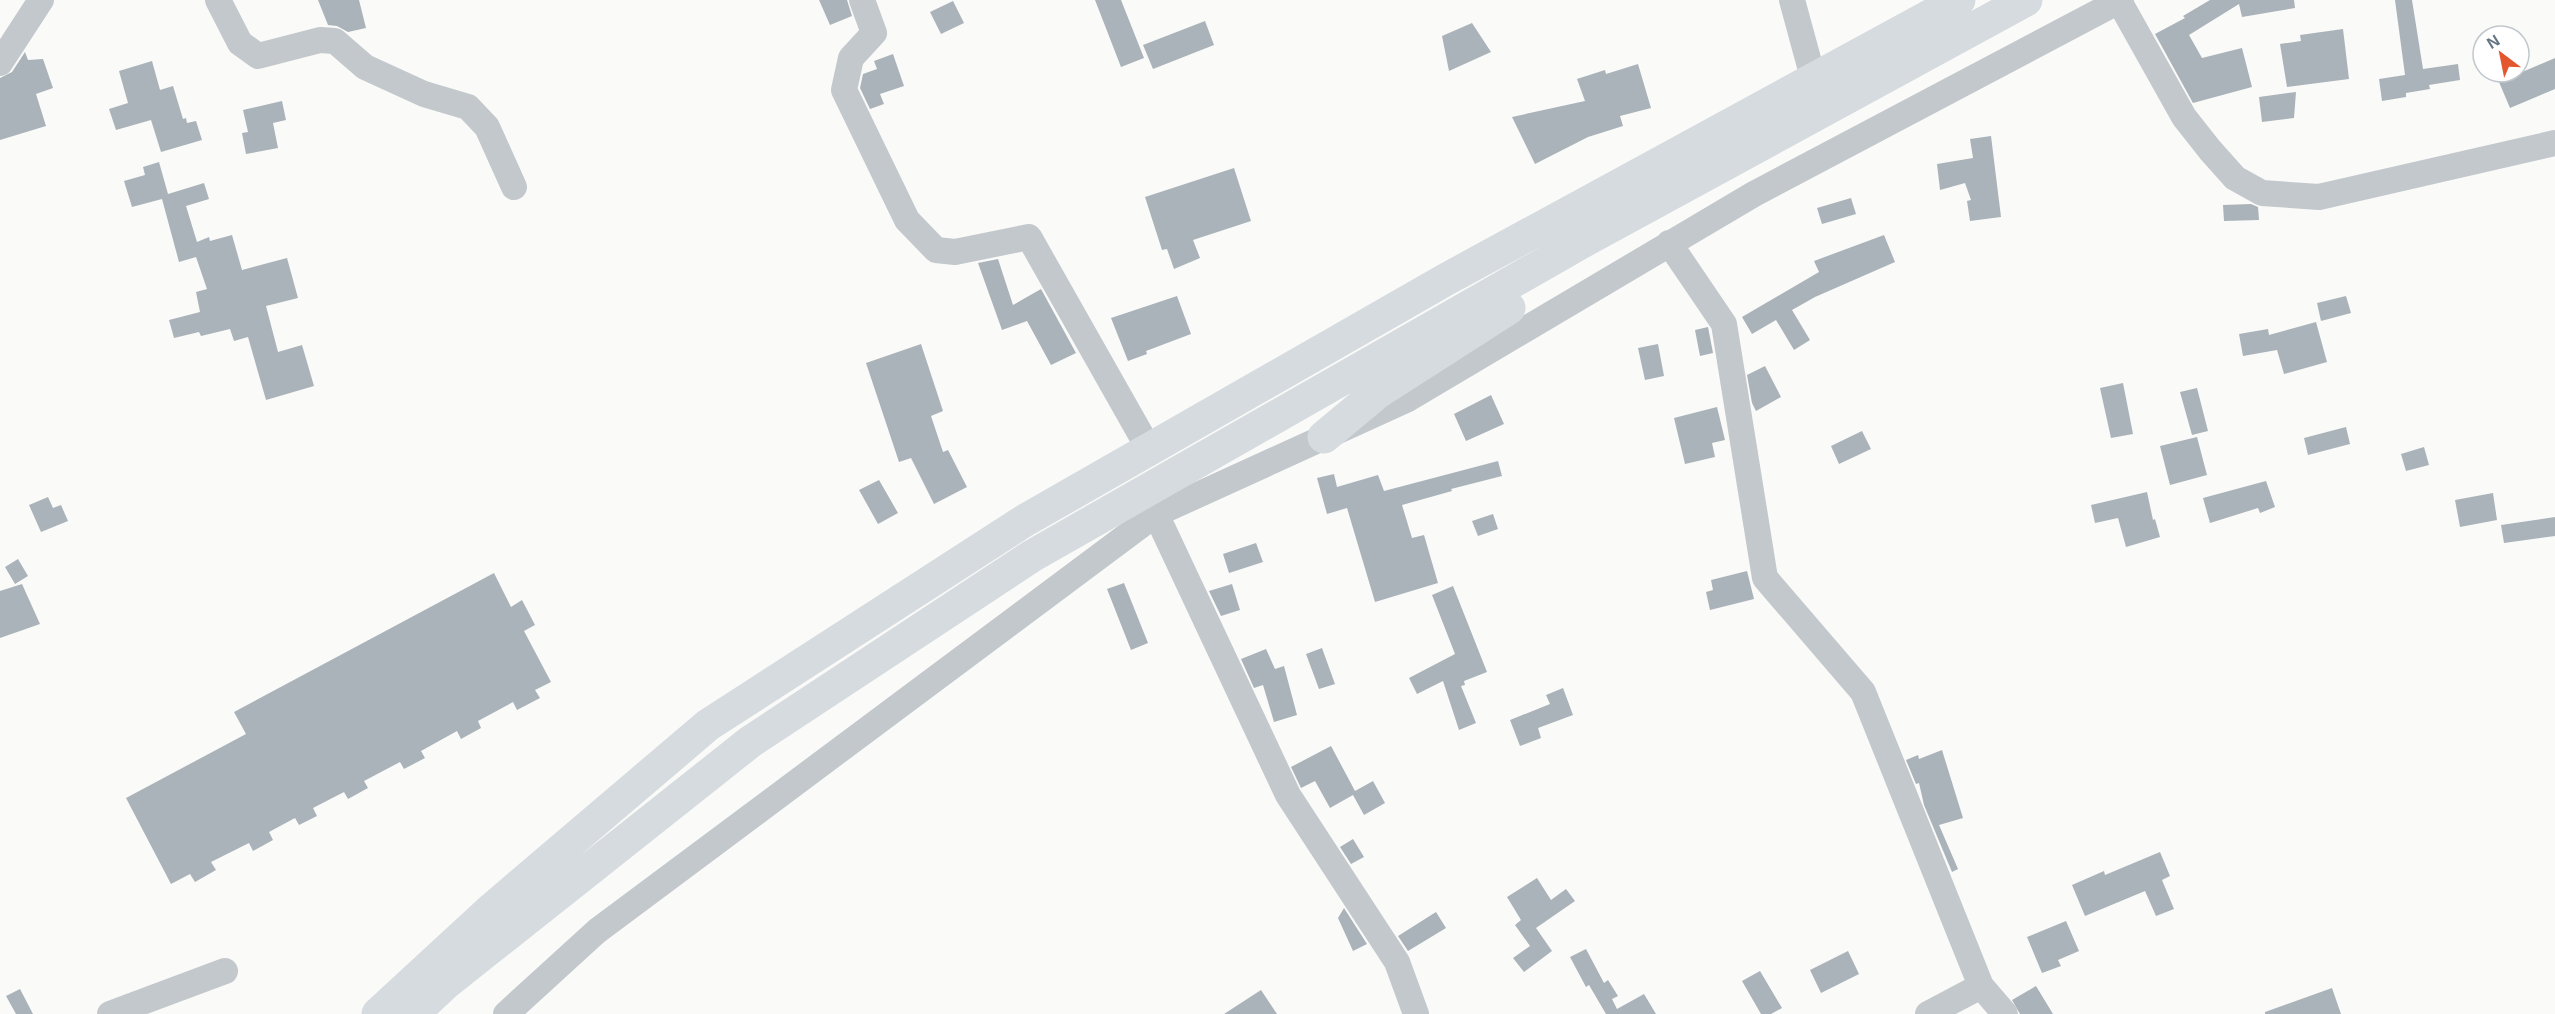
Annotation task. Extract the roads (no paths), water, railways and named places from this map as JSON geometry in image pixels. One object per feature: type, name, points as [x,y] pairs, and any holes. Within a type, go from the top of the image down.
[{"type":"highway","points":[[378,1014],[493,908],[708,725],[1023,521],[1445,280],[1959,0]]},
{"type":"highway","points":[[413,1014],[446,983],[750,742],[1032,556],[1584,241],[2026,0]]},
{"type":"highway","points":[[1324,437],[1378,392],[1508,309],[1584,241]]},
{"type":"street","points":[[0,63],[41,0]]},
{"type":"street","points":[[218,0],[240,43],[258,56],[320,40],[335,41],[364,67],[424,94],[468,107],[487,127],[514,187]]},
{"type":"street","points":[[862,0],[874,33],[851,58],[844,90],[908,220],[936,250],[955,252],[1029,237],[1149,449]]},
{"type":"street","points":[[1792,0],[1814,81]]},
{"type":"street","points":[[506,1014],[597,931],[1156,514],[1407,400],[1754,194],[2120,1],[2184,117],[2235,178],[2262,194],[2319,197],[2555,143]]},
{"type":"street","points":[[1669,243],[1724,324],[1765,578],[1863,692],[1981,986],[2005,1014]]},
{"type":"street","points":[[1156,514],[1288,795],[1397,962],[1416,1014]]},
{"type":"street","points":[[110,1014],[225,971]]},
{"type":"street","points":[[1928,1014],[1981,986]]}]
